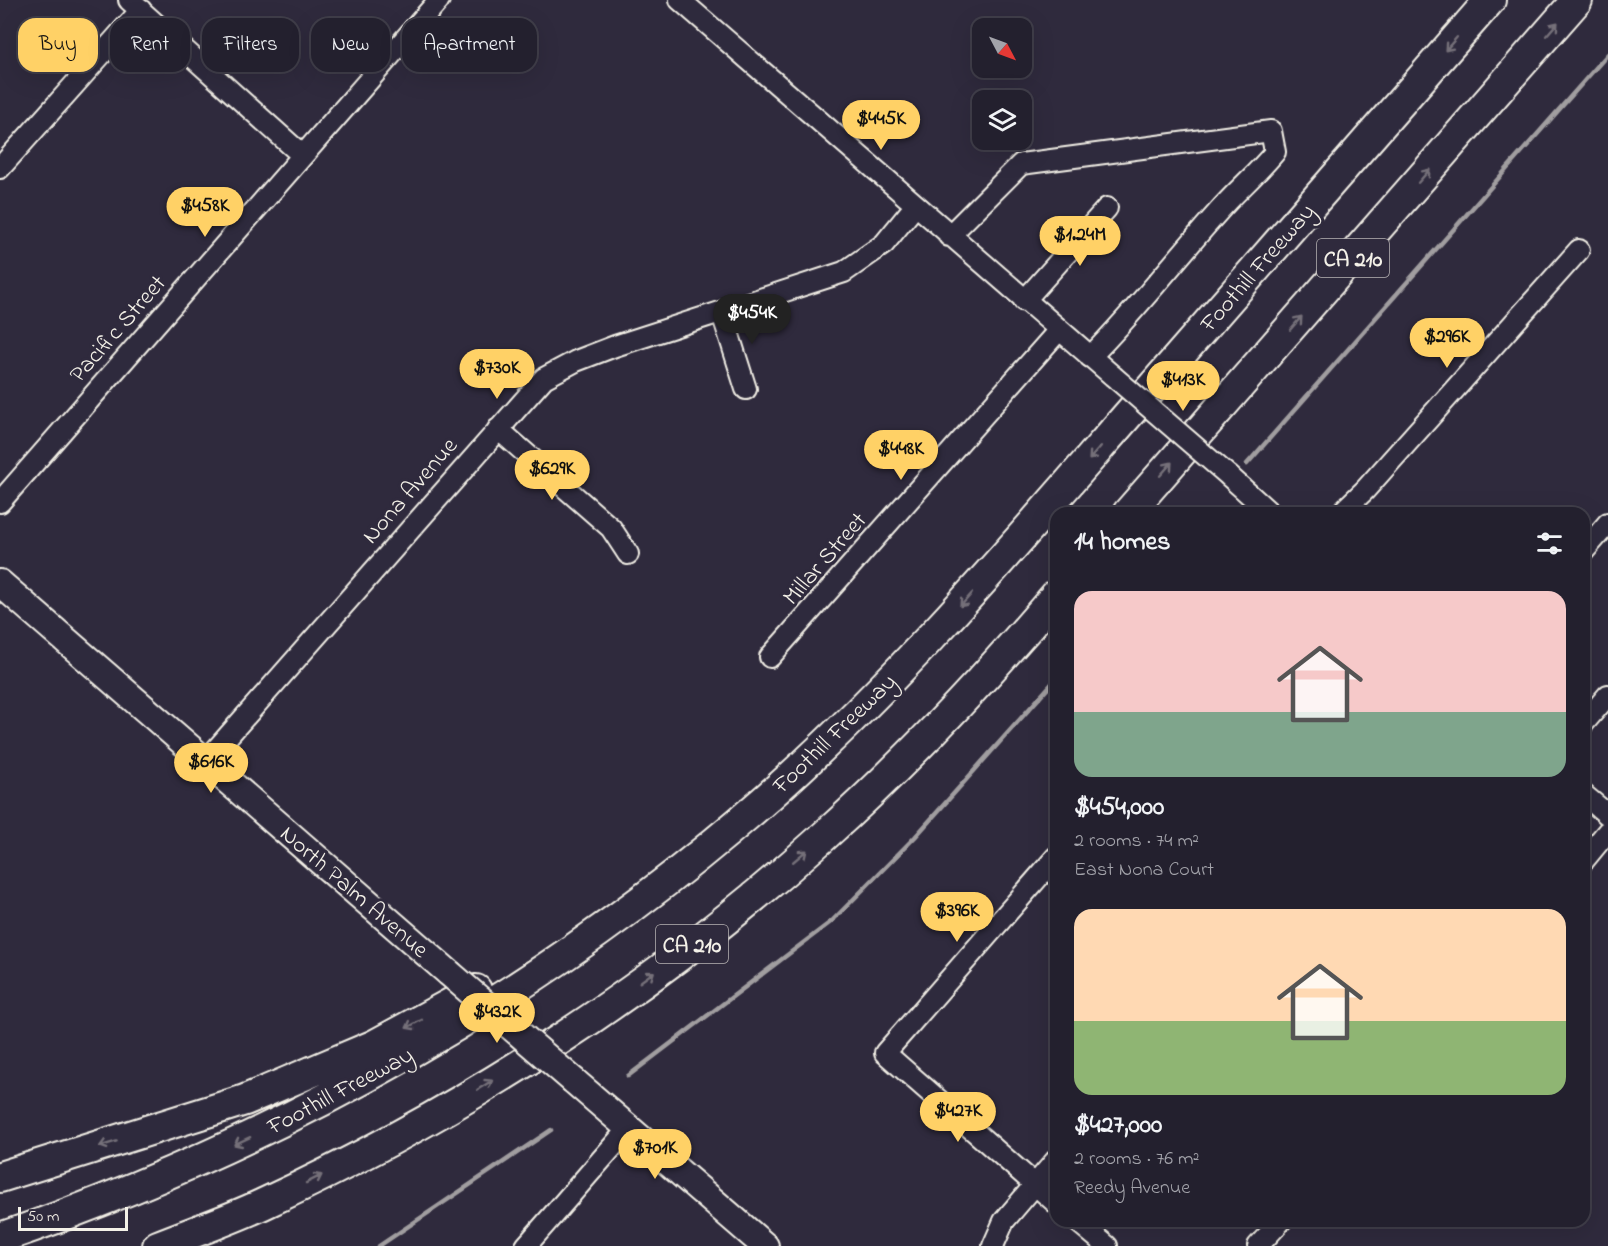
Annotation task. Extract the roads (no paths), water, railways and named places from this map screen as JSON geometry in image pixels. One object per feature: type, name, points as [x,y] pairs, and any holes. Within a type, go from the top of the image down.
[{"type":"highway","name":"Foothill Freeway","points":[[0,1238],[74,1213],[183,1169],[306,1111],[431,1041],[563,956],[626,911],[764,800],[832,738],[942,627],[1490,0]]},
{"type":"highway","name":"CA 210","points":[[1133,507],[1577,0]]},
{"type":"highway","name":"CA 210","points":[[159,1246],[262,1205],[388,1141],[473,1092],[577,1027],[681,953],[821,839],[948,717],[1050,602]]},
{"type":"highway","points":[[0,1177],[245,1100],[375,1045],[501,977],[604,912],[764,800]]},
{"type":"highway","points":[[178,1246],[262,1205]]},
{"type":"main road","name":"North Palm Avenue","points":[[0,583],[765,1246]]},
{"type":"street","name":"Pacific Street","points":[[0,501],[439,0]]},
{"type":"street","points":[[680,0],[915,207],[1263,507]]},
{"type":"street","points":[[0,168],[135,5],[302,155]]},
{"type":"street","points":[[949,236],[1021,164],[1271,131],[1275,152],[1253,179],[1220,210],[1119,329],[1090,357]]},
{"type":"street","name":"Nona Avenue","points":[[206,761],[544,378],[576,361],[615,346],[844,272],[884,244],[915,207]]},
{"type":"street","points":[[1024,301],[1107,208]]},
{"type":"street","points":[[1347,507],[1579,250]]},
{"type":"street","points":[[722,313],[746,389]]},
{"type":"street","name":"Millar Street","points":[[770,657],[1059,330]]},
{"type":"street","points":[[498,429],[611,528],[628,554]]},
{"type":"street","points":[[1590,544],[1608,523]]},
{"type":"street","points":[[1590,716],[1608,695]]},
{"type":"street","points":[[1590,800],[1608,816]]},
{"type":"street","points":[[1590,853],[1608,831]]},
{"type":"street","points":[[1050,864],[885,1053],[1050,1198]]},
{"type":"street","points":[[526,1246],[628,1129]]},
{"type":"street","points":[[993,1246],[1004,1221],[1050,1167]]},
{"type":"street","points":[[1084,1227],[1107,1246]]},
{"type":"street","points":[[1258,1246],[1275,1227]]},
{"type":"waterway","points":[[1247,464],[1608,54]]},
{"type":"waterway","points":[[628,1076],[832,921],[915,837],[1050,686]]},
{"type":"waterway","points":[[379,1246],[551,1130]]}]
